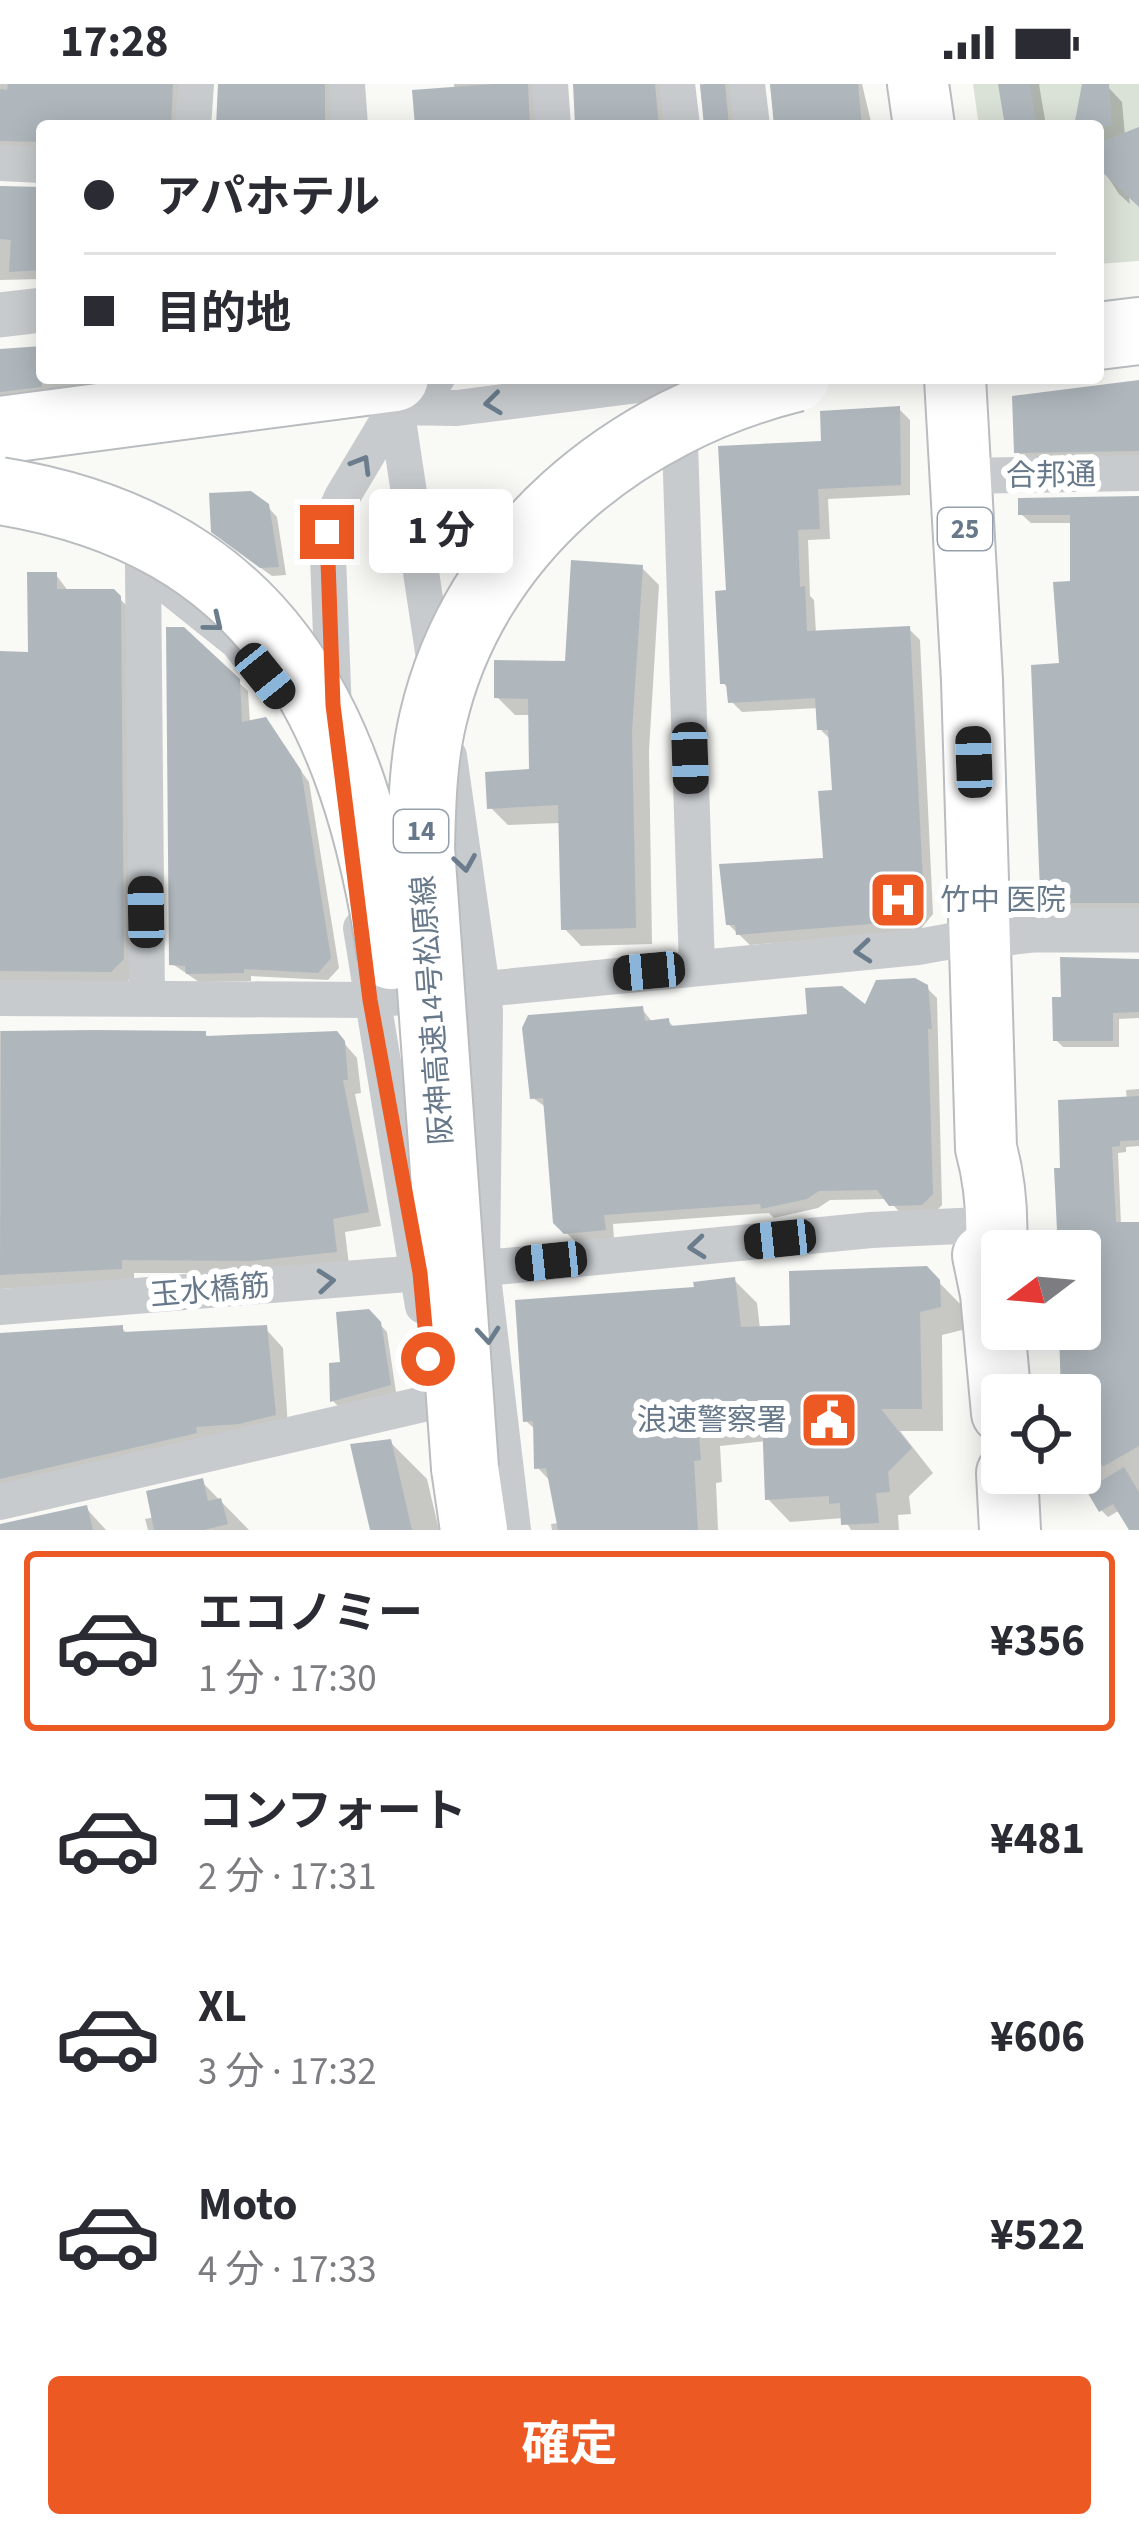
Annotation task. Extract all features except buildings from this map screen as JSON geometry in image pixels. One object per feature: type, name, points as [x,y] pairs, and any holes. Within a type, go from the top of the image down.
[{"type":"highway","points":[[918,84],[923,120]]},
{"type":"highway","points":[[1104,291],[1139,288]]},
{"type":"highway","points":[[1104,335],[1139,331]]},
{"type":"highway","name":"阪神高速14号松原線","points":[[469,1499],[421,848],[433,721],[448,667],[468,621],[531,531],[569,493],[660,428],[711,404],[776,384]]},
{"type":"highway","name":"25","points":[[955,384],[963,476],[986,1148],[994,1178],[996,1230]]},
{"type":"highway","points":[[0,430],[396,388]]},
{"type":"highway","points":[[0,491],[98,513],[190,561],[266,626],[326,716],[352,782],[377,872],[469,1499]]},
{"type":"highway","name":"25","points":[[981,1270],[960,1225],[986,1148]]},
{"type":"highway","points":[[1008,1494],[1010,1530]]},
{"type":"street","points":[[193,120],[196,84]]},
{"type":"street","points":[[346,84],[349,120]]},
{"type":"street","points":[[550,84],[553,120]]},
{"type":"street","points":[[677,84],[681,120]]},
{"type":"street","points":[[747,84],[751,120]]},
{"type":"street","points":[[0,163],[36,165]]},
{"type":"street","points":[[0,315],[36,311]]},
{"type":"street","points":[[1104,349],[1139,346]]},
{"type":"street","points":[[396,388],[457,408],[644,384]]},
{"type":"street","points":[[683,384],[697,967]]},
{"type":"street","points":[[396,388],[327,532],[333,705],[370,1000],[420,1273],[448,1530]]},
{"type":"street","points":[[396,388],[482,987],[494,1267],[513,1530]]},
{"type":"street","name":"合邦通","points":[[963,476],[1139,473]]},
{"type":"street","points":[[0,517],[75,537],[143,566],[238,642],[292,710],[333,705]]},
{"type":"street","points":[[143,566],[147,998]]},
{"type":"street","points":[[0,998],[370,1000],[918,946],[1034,930],[1139,930]]},
{"type":"street","points":[[494,1267],[960,1225]]},
{"type":"street","name":"玉水橋筋","points":[[0,1307],[494,1267]]},
{"type":"street","points":[[0,1502],[432,1402]]},
{"type":"shaded area","points":[[973,84],[1139,84],[1139,261],[1104,264],[1104,120],[978,120]]},
{"type":"place","name":"竹中 医院","points":[[898,900]]},
{"type":"place","name":"浪速警察署","points":[[829,1420]]},
{"type":"route","points":[[327,532],[333,705],[370,1000],[420,1273],[428,1359]]}]
